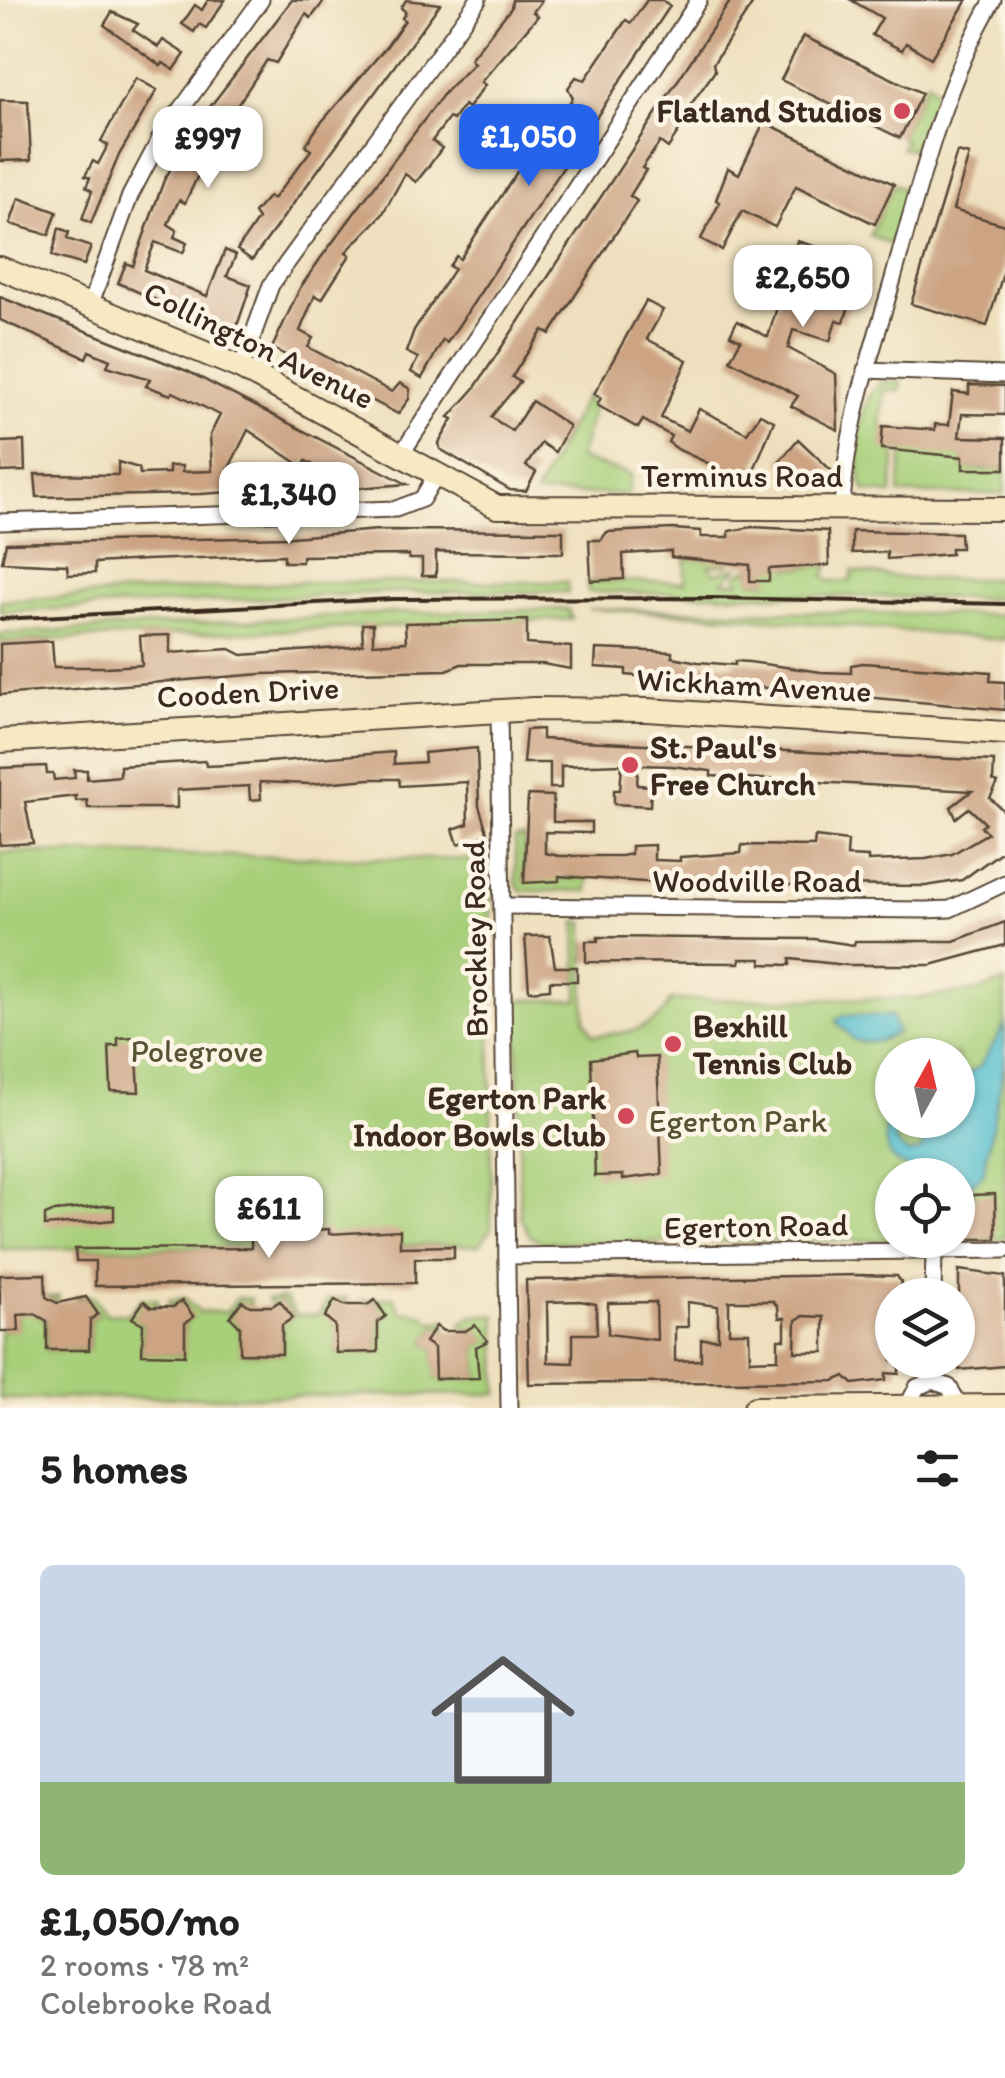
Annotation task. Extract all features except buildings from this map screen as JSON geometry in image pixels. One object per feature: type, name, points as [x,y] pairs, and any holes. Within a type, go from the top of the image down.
[{"type":"main road","name":"Collington Avenue","points":[[0,268],[92,302],[241,368],[402,453],[480,500]]},
{"type":"main road","name":"Terminus Road","points":[[480,500],[522,509],[1005,509]]},
{"type":"main road","name":"Wickham Avenue","points":[[499,710],[647,710],[1005,733]]},
{"type":"main road","name":"Cooden Drive","points":[[0,740],[499,710]]},
{"type":"main road","points":[[756,1408],[1005,1406]]},
{"type":"street","points":[[92,302],[130,196],[161,136],[261,0]]},
{"type":"street","points":[[241,368],[270,285],[478,0]]},
{"type":"street","points":[[402,453],[699,0]]},
{"type":"street","points":[[842,509],[846,450],[865,370],[948,89],[993,0]]},
{"type":"street","points":[[865,370],[1005,375]]},
{"type":"street","points":[[0,522],[396,508],[422,498],[436,474]]},
{"type":"street","name":"Brockley Road","points":[[499,710],[509,1408]]},
{"type":"street","name":"Woodville Road","points":[[503,906],[950,909],[1005,884]]},
{"type":"street","name":"Egerton Road","points":[[975,1250],[1005,1250]]},
{"type":"street","name":"Egerton Road","points":[[507,1256],[875,1252]]},
{"type":"street","points":[[907,1407],[917,1388],[933,1381],[949,1386],[960,1406]]},
{"type":"green space","points":[[927,81],[937,92],[921,141],[911,149],[901,148],[905,140],[900,138]]},
{"type":"green space","points":[[894,184],[909,191],[890,245],[870,235]]},
{"type":"green space","points":[[881,382],[901,382],[900,391],[885,390],[881,425],[896,450],[892,494],[865,491],[859,466],[863,417],[873,390]]},
{"type":"green space","points":[[586,395],[593,411],[579,459],[631,475],[628,494],[535,494]]},
{"type":"green space","points":[[963,437],[963,469],[1005,469],[1005,494],[899,494],[903,451]]},
{"type":"green space","points":[[685,559],[729,560],[729,565],[709,565],[714,573],[737,568],[723,582],[740,582],[736,575],[750,568],[751,581],[768,581],[766,569],[788,565],[789,569],[829,565],[824,576],[830,581],[851,581],[852,571],[912,579],[1005,579],[1005,599],[588,592],[587,581],[685,582]]},
{"type":"green space","points":[[303,582],[567,582],[568,592],[395,592],[0,612],[0,601]]},
{"type":"green space","points":[[568,609],[572,619],[0,642],[0,634],[392,613]]},
{"type":"green space","points":[[588,609],[1005,615],[1005,640],[732,616]]},
{"type":"green space","points":[[524,838],[524,882],[588,877],[588,891],[523,891],[516,885],[515,839]]},
{"type":"green space","name":"Polegrove","points":[[0,852],[491,860],[491,1229],[480,1245],[0,1249]]},
{"type":"green space","name":"Egerton Park","points":[[576,922],[584,922],[585,1019],[593,1035],[639,1029],[658,1018],[670,1000],[921,998],[982,990],[1005,981],[1005,1239],[975,1240],[975,1158],[875,1158],[875,1240],[544,1243],[530,1236],[520,1216],[517,1000],[578,1000]]},
{"type":"green space","points":[[59,1296],[57,1303],[48,1298],[36,1314],[47,1321],[47,1350],[89,1350],[90,1320],[98,1314],[86,1298],[76,1296],[94,1296],[106,1314],[129,1313],[141,1299],[157,1299],[157,1304],[133,1317],[143,1324],[142,1353],[184,1355],[185,1323],[193,1317],[182,1301],[173,1307],[168,1300],[185,1298],[200,1312],[227,1312],[236,1298],[251,1299],[250,1306],[241,1302],[230,1317],[240,1327],[241,1353],[282,1354],[282,1325],[293,1317],[281,1301],[272,1306],[267,1300],[285,1298],[296,1315],[319,1315],[327,1300],[347,1298],[344,1305],[335,1300],[336,1353],[378,1352],[378,1322],[385,1316],[375,1300],[367,1305],[362,1301],[394,1297],[401,1312],[419,1313],[433,1322],[445,1320],[446,1329],[436,1326],[425,1342],[434,1348],[436,1379],[479,1378],[476,1347],[487,1341],[460,1324],[473,1315],[496,1315],[498,1394],[0,1399],[0,1330],[18,1330],[18,1315],[44,1297]]},
{"type":"water","points":[[843,1015],[892,1016],[897,1033],[875,1038],[875,1042],[855,1041],[836,1021]]},
{"type":"water","points":[[1005,1025],[1005,1061],[983,1175],[975,1181],[975,1158],[893,1158],[885,1138],[896,1138],[907,1153],[919,1152],[928,1138],[975,1138],[975,1069]]},
{"type":"railway","points":[[0,619],[393,599],[713,598],[1005,604]]},
{"type":"place","name":"Flatland Studios","points":[[902,111]]},
{"type":"place","name":"St. Paul's Free Church","points":[[630,765]]},
{"type":"place","name":"Bexhill Tennis Club","points":[[673,1044]]},
{"type":"place","name":"Egerton Park Indoor Bowls Club","points":[[626,1116]]}]
